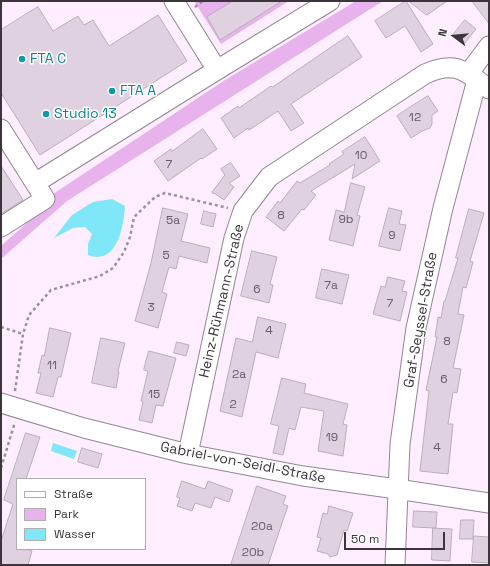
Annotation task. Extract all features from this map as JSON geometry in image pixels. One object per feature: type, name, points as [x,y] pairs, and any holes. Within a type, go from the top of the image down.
[{"type":"street","points":[[174,1],[216,70]]},
{"type":"street","points":[[1,227],[40,191],[216,70],[330,1]]},
{"type":"street","points":[[478,81],[489,46]]},
{"type":"street","name":"Heinz-Rühmann-Straße","points":[[188,454],[234,238],[249,202],[269,177],[425,74],[437,69],[451,67],[478,81]]},
{"type":"street","name":"Graf-Seyssel-Straße","points":[[395,565],[400,444],[416,328],[443,208],[478,81]]},
{"type":"street","points":[[1,129],[40,191]]},
{"type":"street","name":"Gabriel-von-Seidl-Straße","points":[[11,407],[113,436],[188,454],[303,476],[397,488],[489,503]]},
{"type":"path","points":[[1,468],[23,334],[29,315],[52,290],[100,276],[113,268],[124,252],[130,237],[134,217],[155,197],[165,193],[244,211]]},
{"type":"path","points":[[1,327],[23,334]]},
{"type":"green space","points":[[194,1],[289,1],[221,44]]},
{"type":"green space","points":[[356,1],[383,1],[67,201],[1,259],[1,246],[47,205],[50,196],[225,80]]},
{"type":"water","points":[[112,199],[125,206],[122,230],[111,251],[104,256],[94,257],[88,255],[88,244],[92,234],[85,227],[73,228],[54,238],[72,215],[93,202]]},
{"type":"water","points":[[53,443],[77,451],[74,459],[51,451]]},
{"type":"building","points":[[233,1],[282,1],[220,40],[207,17]]},
{"type":"building","points":[[406,1],[433,44],[421,52],[405,26],[386,38],[375,21]]},
{"type":"building","points":[[409,1],[447,1],[427,15]]},
{"type":"building","points":[[472,1],[489,1],[489,23]]},
{"type":"building","points":[[38,7],[53,31],[78,16],[84,25],[93,20],[109,46],[158,15],[187,61],[40,155],[1,93],[1,30]]},
{"type":"building","points":[[465,20],[476,29],[464,44],[453,35]]},
{"type":"building","points":[[348,36],[362,57],[291,104],[304,123],[291,131],[278,111],[249,130],[248,128],[234,138],[221,118],[238,106],[239,108],[271,86],[272,87]]},
{"type":"building","points":[[428,96],[438,111],[432,115],[432,124],[430,128],[411,138],[397,116]]},
{"type":"building","points":[[203,129],[217,149],[202,159],[201,158],[168,181],[154,161],[171,149],[172,151]]},
{"type":"building","points":[[365,137],[380,161],[352,179],[355,164],[311,191],[316,195],[284,231],[266,217],[278,201],[280,203],[297,181],[300,183],[330,165],[329,164],[344,154],[342,152]]},
{"type":"building","points":[[231,163],[240,176],[229,183],[234,187],[224,200],[212,192],[225,175],[221,169]]},
{"type":"building","points":[[1,166],[23,200],[1,214]]},
{"type":"building","points":[[351,183],[365,187],[357,215],[360,216],[353,246],[329,240],[336,210],[344,212]]},
{"type":"building","points":[[163,208],[188,214],[181,241],[210,248],[207,263],[179,256],[176,269],[169,267],[162,292],[167,294],[158,328],[135,321],[151,263]]},
{"type":"building","points":[[389,208],[402,211],[399,224],[406,225],[400,251],[379,246]]},
{"type":"building","points":[[469,209],[484,213],[470,261],[473,262],[466,288],[463,287],[458,314],[464,315],[453,368],[461,369],[457,393],[453,392],[448,424],[453,424],[448,474],[420,471],[429,391],[426,390],[437,337],[435,337],[438,317],[441,318],[444,301],[458,258],[456,258]]},
{"type":"building","points":[[204,211],[216,214],[213,227],[201,224]]},
{"type":"building","points":[[252,251],[277,257],[270,284],[273,285],[269,303],[241,296]]},
{"type":"building","points":[[322,269],[349,275],[342,304],[316,298]]},
{"type":"building","points":[[388,277],[405,281],[402,291],[407,292],[400,321],[373,314],[381,286],[385,287]]},
{"type":"building","points":[[258,317],[286,324],[278,358],[256,352],[242,417],[220,411],[236,338],[252,342]]},
{"type":"building","points":[[50,328],[71,333],[61,377],[58,377],[53,397],[36,393],[41,373],[38,373],[42,355],[44,356]]},
{"type":"building","points":[[101,338],[125,343],[118,371],[116,388],[92,383]]},
{"type":"building","points":[[177,342],[189,345],[186,356],[174,353]]},
{"type":"building","points":[[149,351],[176,358],[163,406],[156,405],[152,423],[139,420],[143,402],[141,401],[148,371],[144,370]]},
{"type":"building","points":[[282,378],[306,384],[304,393],[348,404],[343,424],[347,425],[343,456],[318,451],[324,411],[301,407],[295,430],[289,428],[283,455],[273,453],[279,426],[271,424]]},
{"type":"building","points":[[26,433],[40,437],[26,478],[16,478],[16,550],[32,551],[28,565],[1,565],[1,541],[13,504],[4,500]]},
{"type":"building","points":[[82,448],[102,454],[98,468],[78,462]]},
{"type":"building","points":[[182,481],[205,489],[208,481],[233,490],[229,502],[215,497],[211,508],[195,503],[192,511],[177,506],[180,498],[177,497]]},
{"type":"building","points":[[257,486],[286,496],[283,504],[288,506],[268,565],[231,565]]},
{"type":"building","points":[[329,506],[353,513],[347,531],[344,530],[337,555],[330,557],[328,554],[317,551],[321,538],[317,537],[323,513],[327,514]]},
{"type":"building","points":[[414,511],[437,512],[436,528],[413,527]]},
{"type":"building","points":[[461,520],[474,520],[473,539],[460,539]]},
{"type":"building","points":[[433,528],[452,529],[450,561],[432,560]]},
{"type":"building","points":[[474,536],[489,537],[489,563],[472,562]]},
{"type":"place","name":"FTA C","points":[[22,59]]},
{"type":"place","name":"FTA A","points":[[112,91]]},
{"type":"place","name":"Studio 13","points":[[46,114]]}]
